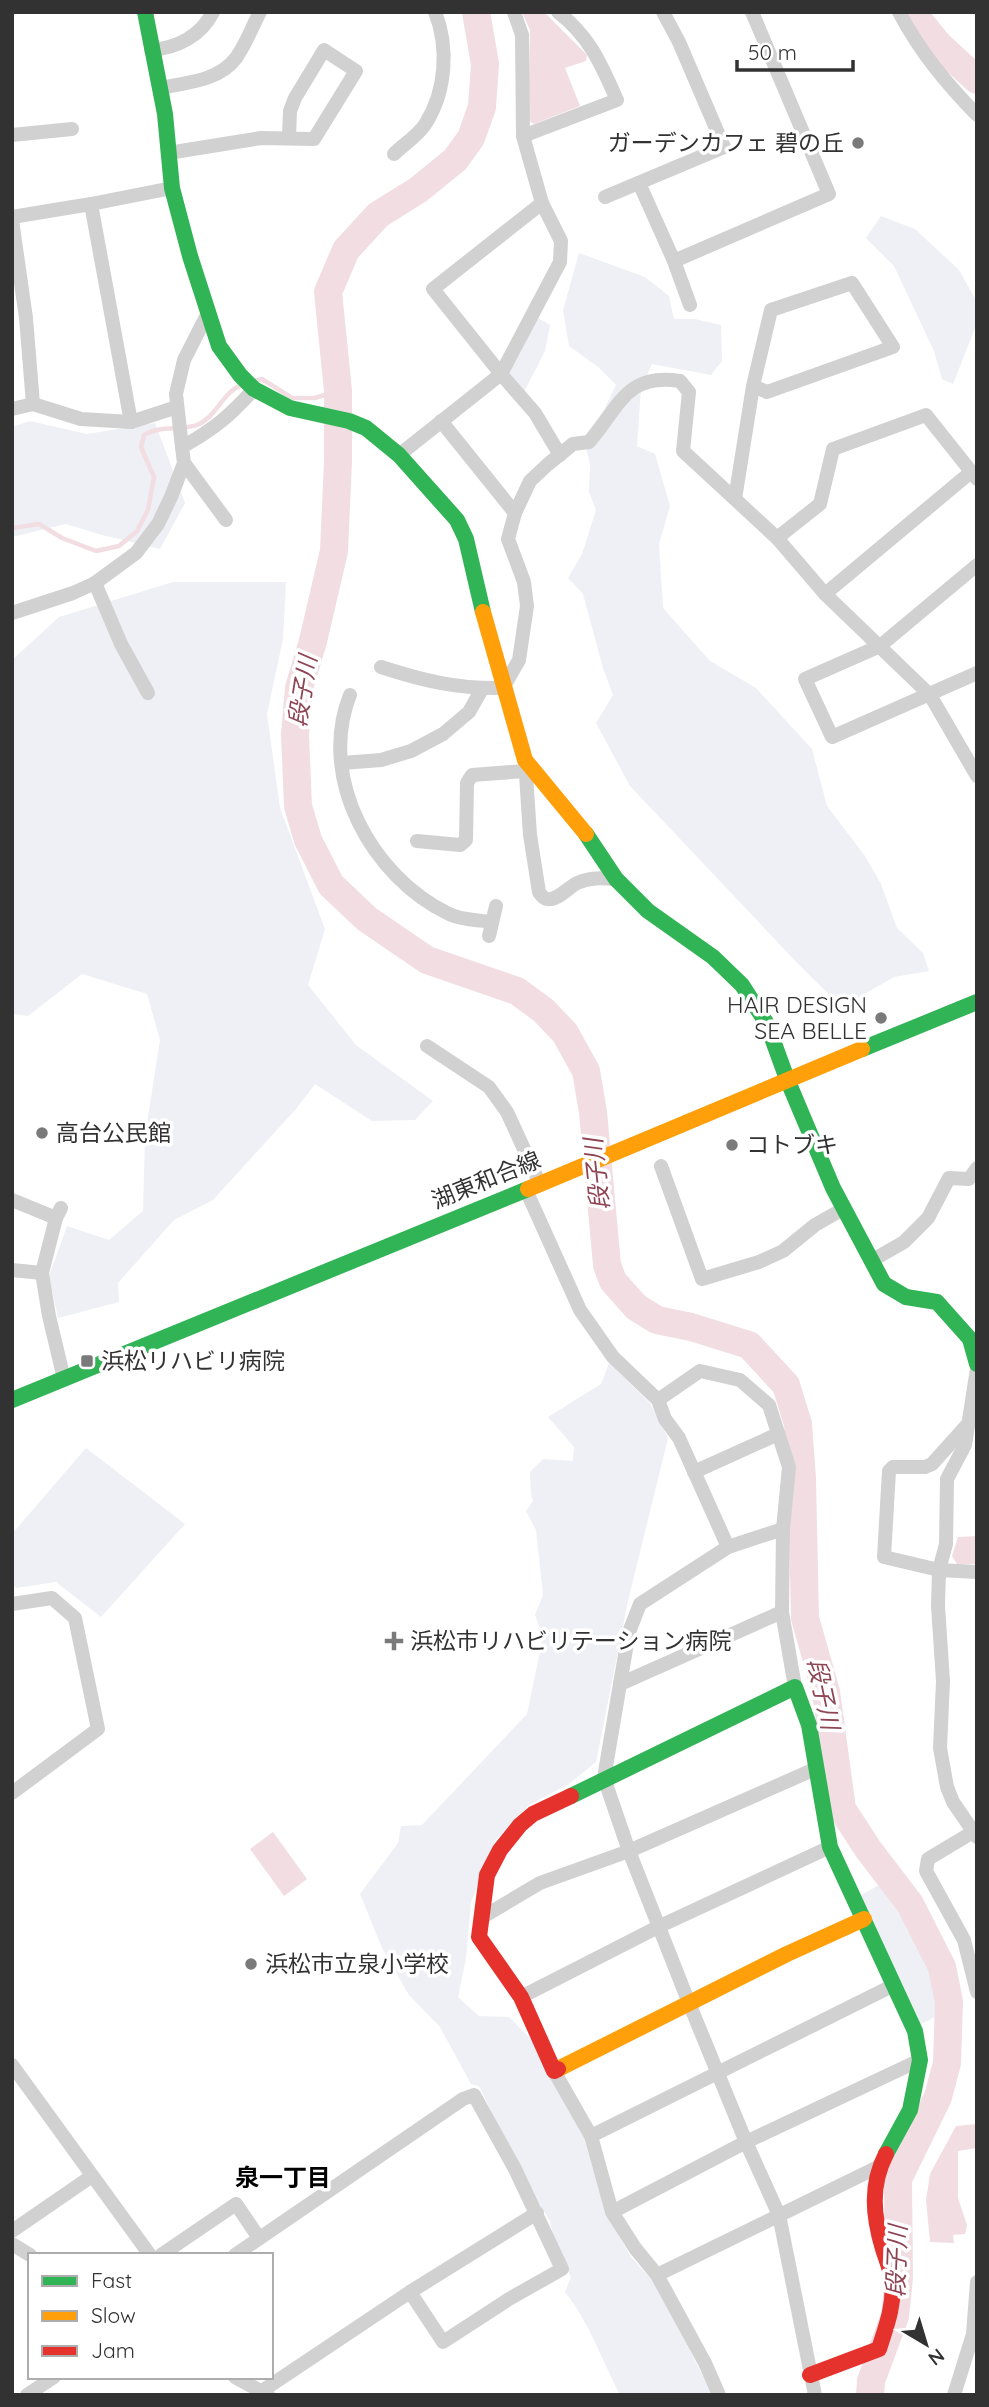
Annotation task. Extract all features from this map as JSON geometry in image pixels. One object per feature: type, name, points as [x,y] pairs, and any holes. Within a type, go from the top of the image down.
[{"type":"street","points":[[145,12],[166,114],[172,188],[219,346],[240,375],[254,388],[290,408],[349,421],[366,428],[399,455],[457,520],[466,538],[525,766],[530,835],[539,892],[542,897],[554,898],[578,883],[596,877],[616,879]]},
{"type":"street","points":[[152,50],[182,43],[207,24],[213,12]]},
{"type":"street","points":[[159,88],[203,79],[227,67],[236,58],[260,12]]},
{"type":"street","points":[[394,154],[425,125],[440,93],[445,62],[440,24],[435,12]]},
{"type":"street","points":[[399,455],[500,374],[560,262],[561,241],[542,203],[523,136],[522,35],[514,12]]},
{"type":"street","points":[[523,136],[617,100],[596,52],[558,12]]},
{"type":"street","points":[[605,197],[724,147],[679,42],[663,12]]},
{"type":"street","points":[[674,261],[829,194],[752,12]]},
{"type":"street","points":[[899,12],[912,37],[942,79],[977,115]]},
{"type":"street","points":[[168,153],[261,138],[314,139],[356,71],[324,50],[295,98],[290,111],[289,138]]},
{"type":"street","points":[[12,135],[72,129]]},
{"type":"street","points":[[639,183],[674,261],[690,306]]},
{"type":"street","points":[[33,404],[26,318],[12,219],[172,188]]},
{"type":"street","points":[[542,203],[433,289],[500,374],[535,413],[560,454]]},
{"type":"street","points":[[92,204],[131,422]]},
{"type":"street","points":[[735,499],[753,386],[771,310],[852,283],[893,347],[767,392],[753,386]]},
{"type":"street","points":[[12,613],[95,583],[136,553],[158,524],[184,463],[176,394],[184,360],[208,313]]},
{"type":"street","points":[[503,688],[519,660],[527,606],[524,582],[508,539],[515,513],[530,481],[573,444],[589,443],[607,423],[627,392],[648,381],[663,378],[680,381],[689,392],[683,451],[777,538],[825,594],[930,695],[977,776]]},
{"type":"street","points":[[182,442],[213,429],[232,414],[254,388]]},
{"type":"street","points":[[12,409],[33,404],[81,419],[131,422],[178,412]]},
{"type":"street","points":[[777,538],[820,504],[834,449],[926,415],[974,475],[825,594]]},
{"type":"street","points":[[441,421],[515,513]]},
{"type":"street","points":[[184,463],[226,520]]},
{"type":"street","points":[[977,565],[880,646],[804,679],[832,737],[977,673]]},
{"type":"street","points":[[95,583],[121,644],[148,693]]},
{"type":"street","points":[[381,667],[451,686],[503,688]]},
{"type":"street","points":[[342,763],[381,760],[411,751],[443,734],[468,712],[482,689]]},
{"type":"street","points":[[351,695],[344,712],[342,763],[348,800],[363,834],[394,874],[419,897],[451,916],[490,929],[496,906]]},
{"type":"street","points":[[417,841],[460,845],[466,840],[467,783],[472,775],[525,766]]},
{"type":"street","points":[[525,766],[596,846],[616,879],[648,911],[713,957],[742,985],[767,1024],[787,1079],[843,1209],[884,1284],[906,1297],[937,1302],[970,1339],[977,1366],[965,1444],[947,1479],[946,1544],[939,1570],[938,1606],[943,1681],[940,1748],[947,1787],[953,1802],[973,1827],[928,1859],[926,1871],[964,1940],[977,1992]]},
{"type":"street","name":"湖東和合線","points":[[12,1400],[977,1002]]},
{"type":"street","points":[[427,1046],[489,1087],[508,1112],[533,1187],[580,1310],[612,1357],[658,1400],[728,1548]]},
{"type":"street","points":[[661,1166],[702,1279],[759,1262],[783,1251],[815,1225],[843,1209]]},
{"type":"street","points":[[871,1261],[904,1242],[928,1218],[949,1178],[969,1179],[977,1168]]},
{"type":"street","points":[[12,1200],[58,1213],[42,1273],[64,1379]]},
{"type":"street","points":[[12,1270],[42,1273]]},
{"type":"street","points":[[658,1400],[700,1371],[740,1380],[769,1405],[789,1467],[783,1529],[782,1612],[795,1687],[809,1725],[830,1847],[915,2031],[920,2060],[911,2110],[880,2166],[873,2193],[878,2233],[892,2280],[890,2316],[879,2349],[810,2375]]},
{"type":"street","points":[[968,1424],[932,1464],[925,1467],[893,1467],[890,1471],[884,1557],[939,1570],[977,1572]]},
{"type":"street","points":[[694,1472],[778,1434]]},
{"type":"street","points":[[783,1529],[728,1548],[640,1604],[629,1632],[604,1778],[629,1851],[689,2003],[779,2215],[815,2395]]},
{"type":"street","points":[[12,1604],[52,1598],[75,1618],[98,1729],[12,1793]]},
{"type":"street","points":[[620,1684],[782,1612]]},
{"type":"street","points":[[719,2395],[705,2363],[657,2275],[635,2248],[612,2212],[591,2136],[554,2071],[521,1997],[479,1937],[481,1918],[488,1875],[500,1850],[520,1825],[533,1814],[795,1687]]},
{"type":"street","points":[[481,1918],[540,1883],[629,1851],[815,1769]]},
{"type":"street","points":[[521,1997],[660,1926],[830,1847]]},
{"type":"street","points":[[554,2071],[864,1919]]},
{"type":"street","points":[[591,2136],[894,1985]]},
{"type":"street","points":[[612,2212],[746,2141],[920,2060]]},
{"type":"street","points":[[12,2065],[149,2253]]},
{"type":"street","points":[[238,2253],[463,2099],[474,2095],[498,2135],[562,2269],[509,2299],[443,2342],[410,2292]]},
{"type":"street","points":[[657,2275],[880,2166]]},
{"type":"street","points":[[12,2231],[93,2176]]},
{"type":"street","points":[[164,2253],[236,2204],[259,2238]]},
{"type":"street","points":[[240,2379],[265,2393],[410,2292],[537,2213]]},
{"type":"street","points":[[12,2244],[28,2254]]},
{"type":"street","points":[[954,2395],[973,2334],[977,2282]]},
{"type":"street","points":[[27,2395],[51,2379]]},
{"type":"street","points":[[237,2379],[247,2395]]},
{"type":"shaded area","points":[[522,12],[544,12],[587,55],[586,61],[565,68],[580,106],[534,124],[528,120],[530,30]]},
{"type":"shaded area","points":[[881,216],[915,229],[959,270],[977,302],[977,323],[953,384],[942,379],[934,351],[894,266],[866,238]]},
{"type":"shaded area","points":[[579,253],[645,277],[669,296],[674,319],[695,319],[721,325],[722,361],[711,375],[652,364],[641,388],[637,446],[655,454],[670,506],[659,544],[663,608],[710,661],[756,688],[812,749],[827,806],[865,856],[881,884],[897,928],[923,953],[929,971],[894,977],[842,1007],[630,786],[596,723],[613,695],[583,594],[568,578],[582,554],[596,510],[589,492],[590,463],[583,438],[604,410],[616,385],[598,367],[569,346],[563,310]]},
{"type":"shaded area","points":[[538,318],[550,325],[545,351],[524,392],[509,373]]},
{"type":"shaded area","points":[[30,421],[87,434],[155,423],[185,503],[160,549],[66,524],[12,537],[12,427]]},
{"type":"shaded area","points":[[173,582],[286,582],[283,639],[267,714],[280,808],[325,929],[308,985],[356,1045],[433,1101],[415,1120],[372,1121],[315,1084],[296,1109],[213,1200],[174,1220],[118,1283],[119,1302],[58,1318],[49,1276],[67,1226],[109,1240],[143,1211],[145,1136],[160,1040],[147,994],[82,974],[28,1016],[12,1014],[12,660],[59,617]]},
{"type":"shaded area","points":[[609,1363],[650,1403],[668,1438],[628,1601],[596,1762],[569,1784],[529,1805],[495,1841],[471,1902],[466,1958],[458,1997],[479,2016],[509,2017],[535,2043],[584,2138],[605,2212],[631,2257],[659,2288],[712,2395],[620,2395],[588,2329],[565,2292],[571,2277],[555,2244],[550,2221],[526,2183],[479,2086],[471,2084],[440,2027],[409,1995],[382,1948],[360,1894],[398,1843],[401,1826],[422,1825],[527,1714],[543,1637],[535,1615],[543,1595],[536,1530],[526,1511],[533,1501],[530,1472],[543,1459],[573,1461],[574,1447],[548,1417],[601,1384]]},
{"type":"shaded area","points":[[86,1448],[185,1524],[101,1617],[56,1582],[16,1588],[12,1584],[12,1534]]},
{"type":"shaded area","points":[[977,1536],[977,1564],[957,1564],[952,1556],[958,1537]]},
{"type":"shaded area","points":[[273,1832],[307,1879],[284,1896],[250,1849]]},
{"type":"shaded area","points":[[879,1885],[897,1901],[907,1915],[926,1957],[937,2016],[919,2025],[861,1895]]},
{"type":"shaded area","points":[[977,2124],[977,2148],[958,2151],[958,2198],[967,2225],[965,2234],[953,2235],[954,2243],[930,2242],[926,2200],[930,2174],[956,2126]]},
{"type":"waterway","name":"段子川","points":[[476,12],[485,64],[482,107],[471,138],[455,160],[418,190],[378,215],[346,250],[328,292],[338,391],[334,551],[299,688],[295,734],[298,806],[308,840],[331,885],[367,919],[427,960],[517,991],[543,1010],[565,1033],[586,1071],[593,1112],[607,1265],[613,1281],[636,1307],[657,1320],[691,1327],[749,1345],[786,1385],[798,1424],[805,1618],[826,1692],[842,1809],[868,1849],[910,1904],[942,1967],[949,2002],[947,2063],[938,2097],[898,2179],[899,2277],[895,2316],[871,2381],[870,2395]]},
{"type":"waterway","points":[[912,12],[939,45],[977,80]]},
{"type":"waterway","points":[[254,381],[262,379],[292,398],[315,398],[338,391]]},
{"type":"waterway","points":[[12,528],[39,524],[62,538],[96,551],[119,546],[137,531],[148,510],[154,477],[141,447],[144,435],[156,430],[197,425],[210,416],[235,388],[242,385]]},
{"type":"traffic: fast","points":[[145,12],[165,114],[172,188],[190,256],[219,346],[254,389],[290,408],[349,421],[366,428],[399,455],[457,520],[466,539],[483,612]]},
{"type":"traffic: fast","points":[[586,834],[616,879],[648,911],[713,957],[742,985],[767,1024],[833,1188],[884,1284],[906,1297],[937,1302],[970,1339],[977,1364]]},
{"type":"traffic: fast","points":[[862,1049],[977,1002]]},
{"type":"traffic: fast","points":[[12,1400],[528,1189]]},
{"type":"traffic: fast","points":[[571,1796],[795,1687],[809,1725],[830,1847],[915,2031],[920,2060],[910,2110],[886,2154]]},
{"type":"traffic: slow","points":[[483,612],[525,760],[586,834]]},
{"type":"traffic: slow","points":[[528,1189],[862,1049]]},
{"type":"traffic: slow","points":[[558,2069],[787,1954],[864,1919]]},
{"type":"traffic: jam","points":[[558,2069],[554,2071],[521,1997],[479,1937],[487,1875],[500,1850],[520,1825],[533,1814],[571,1796]]},
{"type":"traffic: jam","points":[[810,2375],[879,2349],[893,2289],[875,2213],[877,2177],[886,2154]]},
{"type":"place","name":"ガーデンカフェ 碧の丘","points":[[858,143]]},
{"type":"place","name":"HAIR DESIGN SEA BELLE","points":[[881,1018]]},
{"type":"place","name":"高台公民館","points":[[42,1133]]},
{"type":"place","name":"コトブキ","points":[[732,1145]]},
{"type":"place","name":"浜松リハビリ病院","points":[[87,1361]]},
{"type":"place","name":"浜松市リハビリテーション病院","points":[[394,1641]]},
{"type":"place","name":"浜松市立泉小学校","points":[[251,1964]]},
{"type":"district","name":"泉一丁目","points":[[283,2178]]}]
